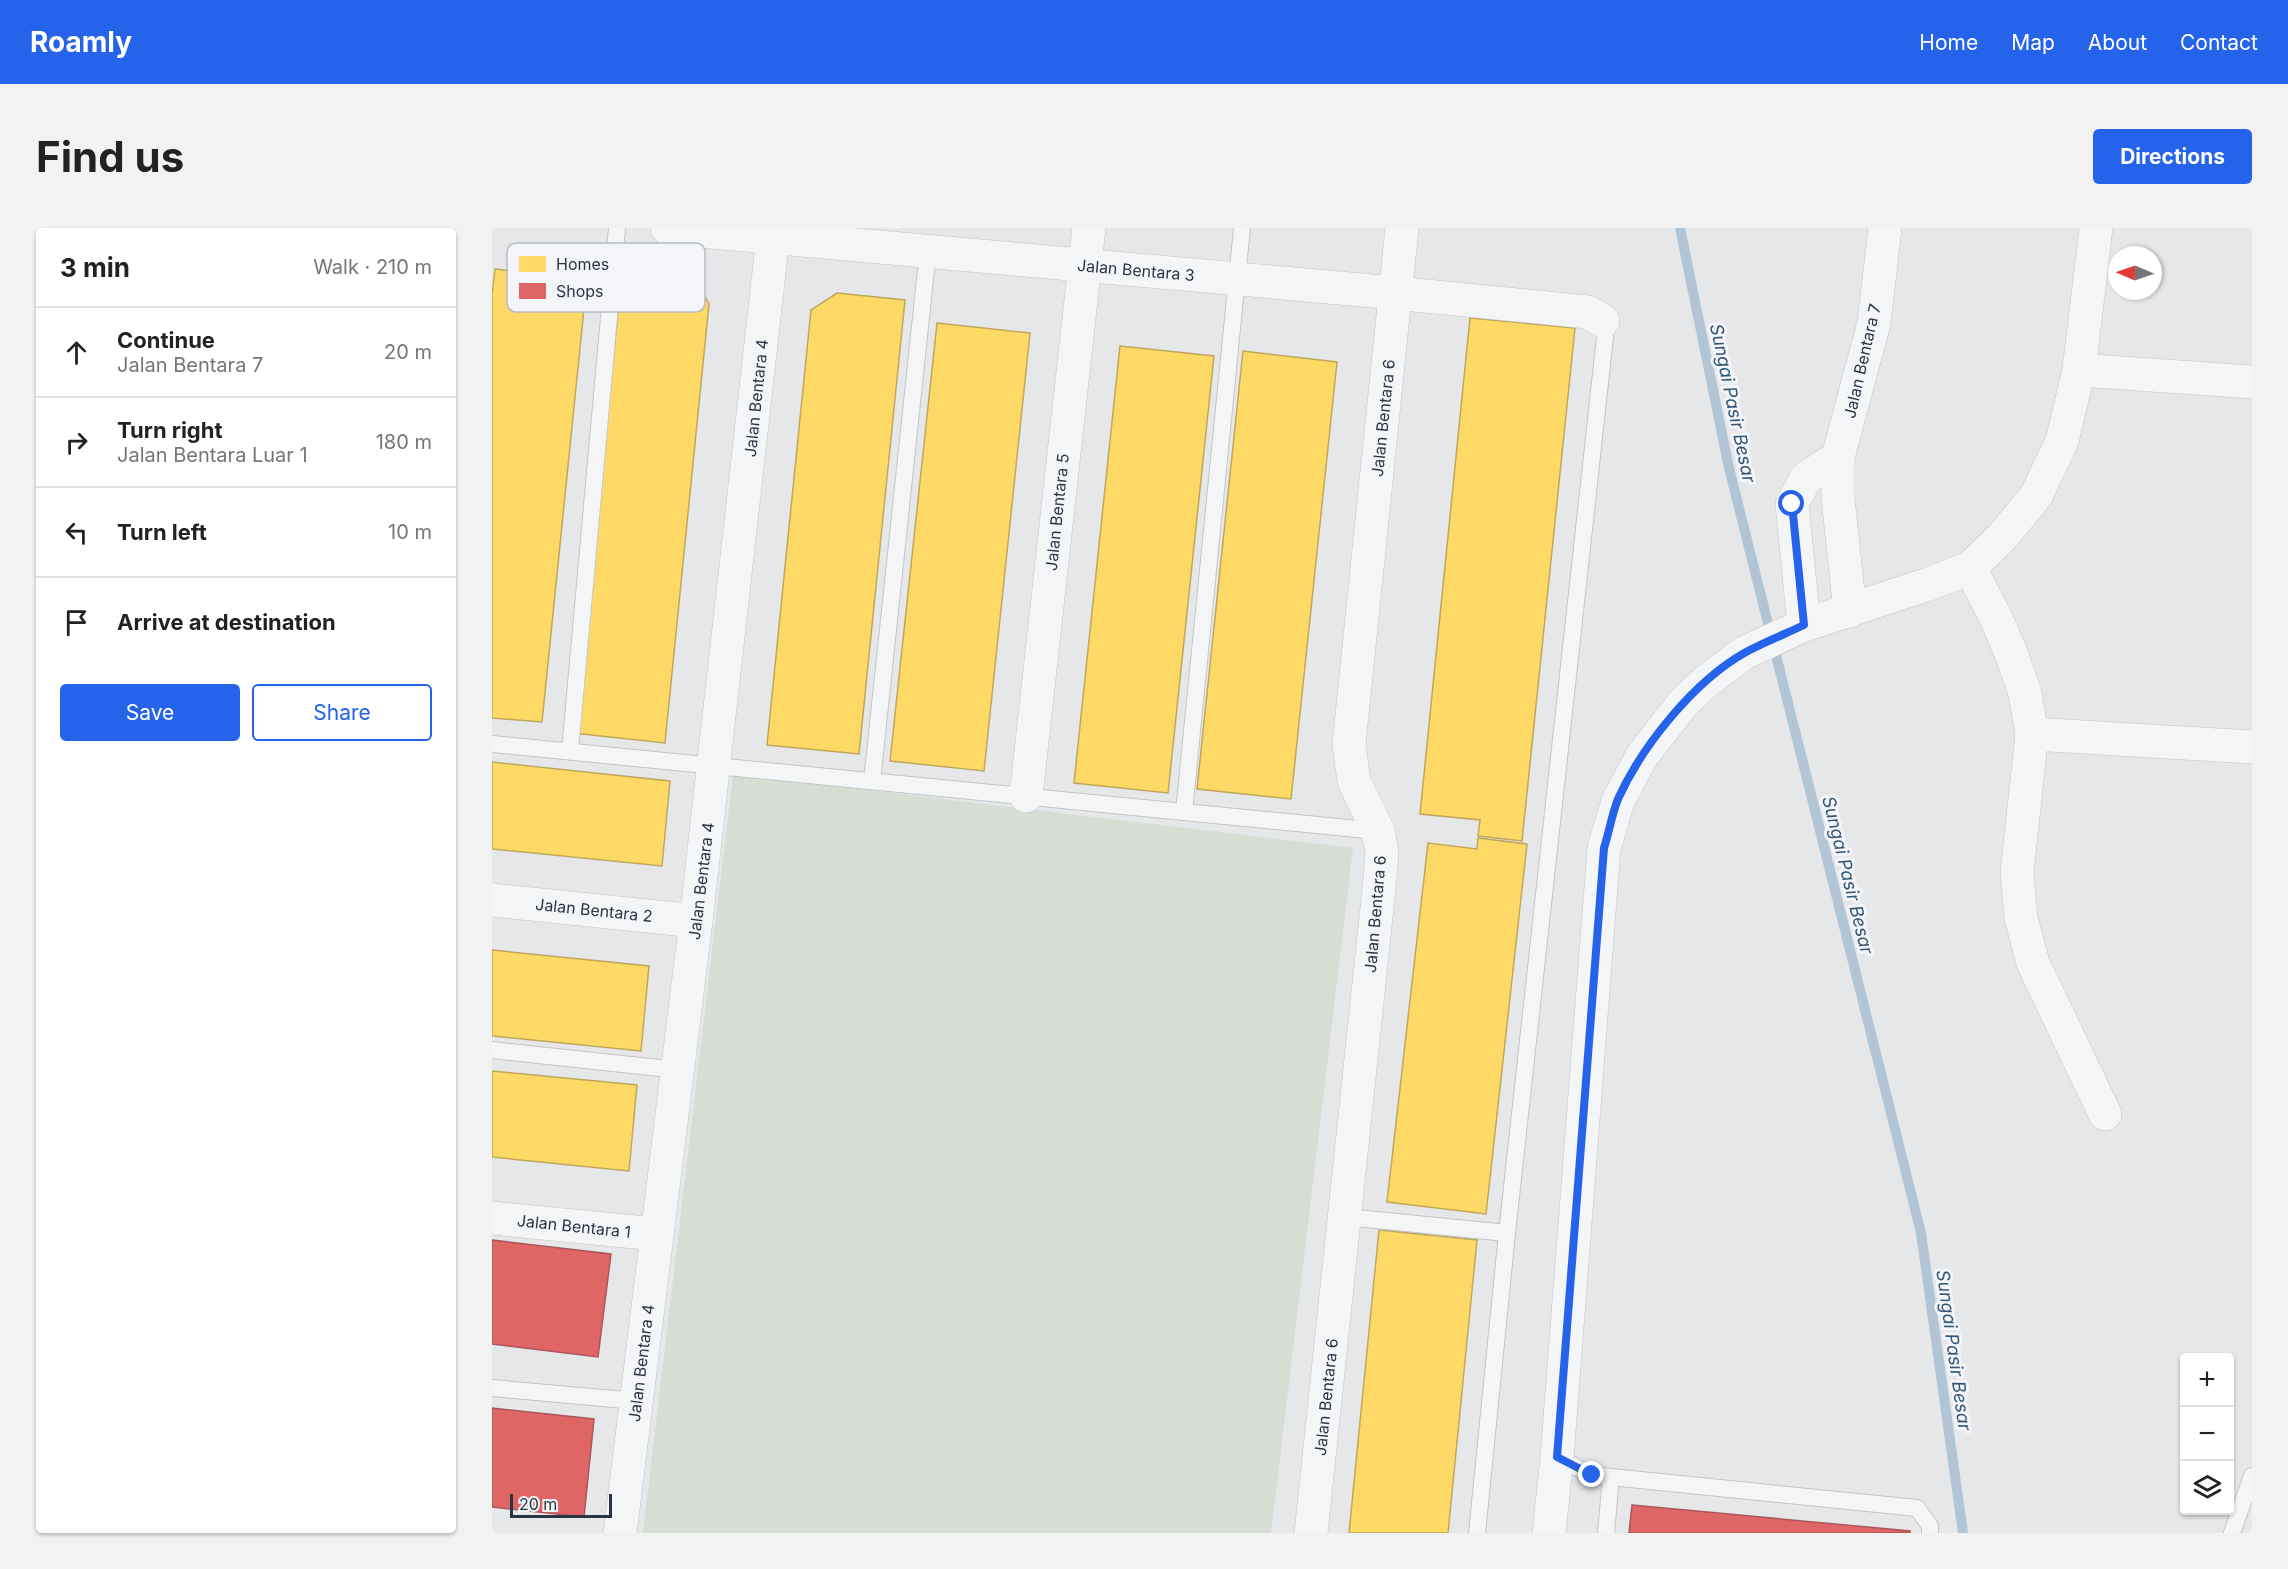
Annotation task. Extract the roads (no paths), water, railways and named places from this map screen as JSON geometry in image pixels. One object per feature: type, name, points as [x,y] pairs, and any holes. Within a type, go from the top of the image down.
[{"type":"street","name":"Jalan Bentara 3","points":[[668,228],[774,233],[928,251],[1588,312],[1603,321]]},
{"type":"street","name":"Jalan Bentara 5","points":[[1026,796],[1089,228]]},
{"type":"street","name":"Jalan Bentara 6","points":[[1311,1533],[1346,1217],[1382,852],[1377,831],[1354,781],[1349,744],[1402,228]]},
{"type":"street","name":"Jalan Bentara 7","points":[[1850,611],[1838,498],[1839,457],[1874,323],[1885,228]]},
{"type":"street","points":[[1549,1533],[1557,1457],[1604,848],[1618,801],[1642,756],[1684,702],[1708,680],[1744,653],[1796,629],[1970,568],[2002,537],[2036,496],[2062,441],[2079,370],[2096,228]]},
{"type":"street","name":"Jalan Bentara 4","points":[[620,1533],[715,764],[774,233]]},
{"type":"street","points":[[2079,370],[2252,382]]},
{"type":"street","points":[[1796,629],[1792,504],[1806,478],[1839,457]]},
{"type":"street","points":[[1970,568],[2011,653],[2025,693],[2032,734],[2017,872],[2021,918],[2033,963],[2105,1114]]},
{"type":"street","points":[[2032,734],[2251,747]]},
{"type":"street","name":"Jalan Bentara 2","points":[[492,900],[696,921]]},
{"type":"street","name":"Jalan Bentara 1","points":[[492,1218],[656,1234]]},
{"type":"lane","points":[[616,243],[617,228]]},
{"type":"lane","points":[[1184,812],[1242,228]]},
{"type":"lane","points":[[872,781],[928,251]]},
{"type":"lane","points":[[570,751],[609,312]]},
{"type":"lane","points":[[1477,1533],[1507,1233],[1603,348],[1603,321]]},
{"type":"lane","points":[[492,744],[715,764],[1377,831]]},
{"type":"lane","points":[[492,1050],[678,1070]]},
{"type":"lane","points":[[1346,1217],[1507,1233]]},
{"type":"lane","points":[[492,1388],[636,1401]]},
{"type":"lane","points":[[1557,1457],[1592,1475],[1917,1508],[1930,1526],[1930,1533]]},
{"type":"lane","points":[[2232,1533],[2252,1476]]},
{"type":"lane","points":[[1606,1533],[1611,1477]]},
{"type":"waterway","name":"Sungai Pasir Besar","points":[[1680,228],[1729,468],[1921,1233],[1963,1533]]}]
